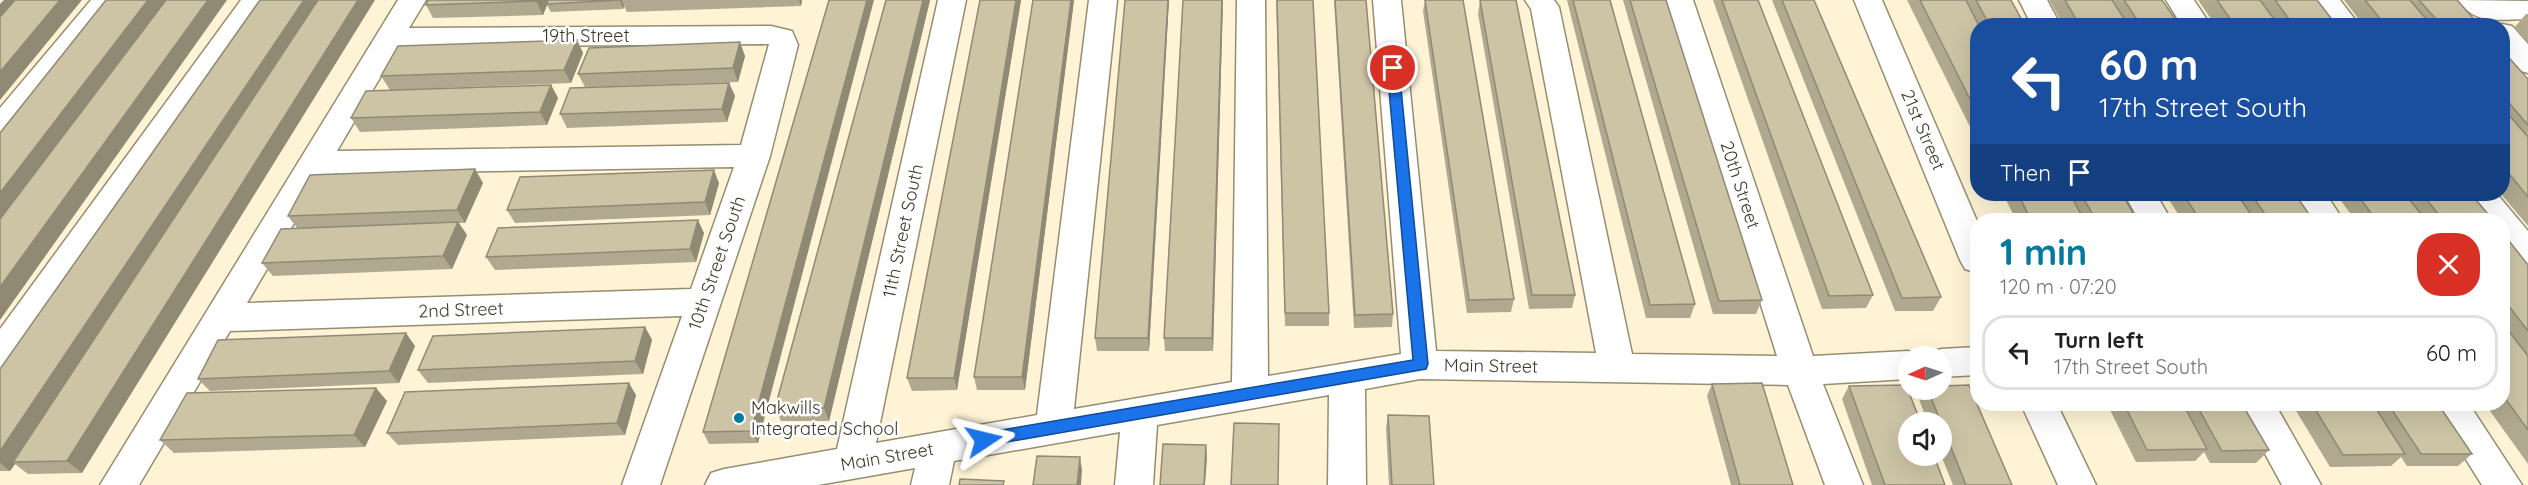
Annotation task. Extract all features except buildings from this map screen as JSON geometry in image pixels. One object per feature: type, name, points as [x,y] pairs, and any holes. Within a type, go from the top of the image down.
[{"type":"street","points":[[0,129],[106,0]]},
{"type":"street","points":[[0,356],[256,0]]},
{"type":"street","points":[[119,485],[412,0]]},
{"type":"street","name":"11th Street South","points":[[853,462],[952,0]]},
{"type":"street","points":[[1054,428],[1103,0]]},
{"type":"street","points":[[1250,394],[1251,0]]},
{"type":"street","points":[[1387,0],[1420,364]]},
{"type":"street","points":[[1539,0],[1545,7],[1617,368]]},
{"type":"street","name":"20th Street","points":[[1679,0],[1800,371],[1844,485]]},
{"type":"street","name":"21st Street","points":[[1868,0],[1970,243]]},
{"type":"street","points":[[2033,0],[2043,18]]},
{"type":"street","points":[[2180,0],[2192,18]]},
{"type":"street","points":[[2325,0],[2340,18]]},
{"type":"street","points":[[2483,12],[2528,10]]},
{"type":"street","name":"19th Street","points":[[389,38],[771,35],[782,38]]},
{"type":"street","name":"10th Street South","points":[[641,485],[754,156],[784,45],[782,38]]},
{"type":"street","points":[[2510,42],[2528,63]]},
{"type":"street","points":[[314,163],[754,156]]},
{"type":"street","points":[[2485,201],[2494,213]]},
{"type":"street","points":[[2510,232],[2528,255]]},
{"type":"street","name":"2nd Street","points":[[219,318],[703,302]]},
{"type":"street","points":[[1952,362],[1970,361]]},
{"type":"street","name":"Main Street","points":[[724,485],[1420,364],[1800,371],[1898,366]]},
{"type":"street","points":[[1347,378],[1347,485]]},
{"type":"street","points":[[2042,411],[2077,485]]},
{"type":"street","points":[[2260,411],[2302,485]]},
{"type":"street","points":[[2454,411],[2503,485]]},
{"type":"street","points":[[1134,485],[1140,413]]},
{"type":"street","points":[[930,485],[938,448]]},
{"type":"place","name":"Makwills Integrated School","points":[[739,418]]},
{"type":"route","points":[[984,440],[1420,364],[1393,68]]}]
